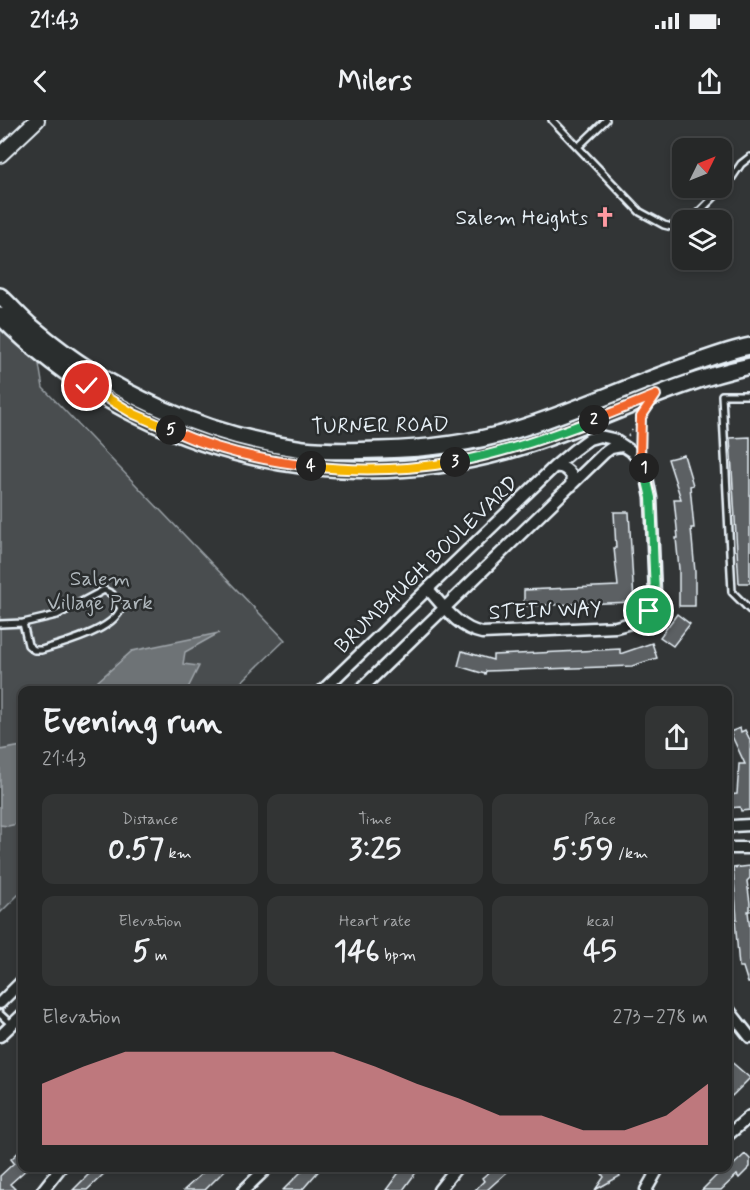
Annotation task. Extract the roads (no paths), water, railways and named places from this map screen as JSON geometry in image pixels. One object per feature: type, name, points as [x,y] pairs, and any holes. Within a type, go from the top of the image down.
[{"type":"main road","name":"TURNER ROAD","points":[[0,296],[33,328],[77,360],[118,387],[167,411],[210,427],[253,439],[314,449],[400,450],[440,448],[480,441],[558,415],[679,368],[750,346]]},
{"type":"main road","name":"TURNER ROAD","points":[[0,316],[37,352],[134,414],[227,451],[278,463],[325,468],[376,470],[424,467],[505,452],[720,372],[750,366]]},
{"type":"street","points":[[0,155],[37,120]]},
{"type":"street","name":"BRUMBAUGH BOULEVARD","points":[[327,686],[554,467],[589,439],[600,436],[613,439],[621,446]]},
{"type":"street","points":[[364,686],[611,448],[621,446]]},
{"type":"street","name":"STEIN WAY","points":[[428,589],[444,608],[466,627],[482,633],[615,627],[632,624],[643,618],[649,611],[655,594],[651,498],[646,472],[640,461],[631,451],[621,446]]},
{"type":"street","points":[[554,467],[561,466],[567,469],[572,476],[571,486]]},
{"type":"street","points":[[732,826],[750,825]]},
{"type":"street","points":[[732,848],[750,848]]},
{"type":"street","points":[[0,1003],[18,985]]},
{"type":"street","points":[[732,1014],[750,1037]]},
{"type":"street","points":[[0,1036],[18,1019]]},
{"type":"street","points":[[732,1132],[750,1116]]},
{"type":"street","points":[[43,1190],[57,1172]]},
{"type":"street","points":[[244,1190],[263,1172]]},
{"type":"street","points":[[439,1190],[453,1172]]},
{"type":"street","points":[[646,1190],[655,1172]]},
{"type":"lane","points":[[552,120],[640,212],[672,227]]},
{"type":"lane","points":[[578,147],[606,120]]},
{"type":"lane","points":[[701,210],[729,182],[741,164],[750,157]]},
{"type":"lane","points":[[750,395],[722,395],[732,592],[750,610]]},
{"type":"lane","points":[[0,624],[23,623],[57,615],[104,590],[112,594],[121,608],[117,615],[98,630],[41,650],[34,650],[28,645],[23,623]]},
{"type":"lane","points":[[0,1014],[12,1025]]},
{"type":"place","name":"Salem Heights","points":[[605,217]]},
{"type":"park label","name":"Salem Village Park","points":[[100,590]]}]
